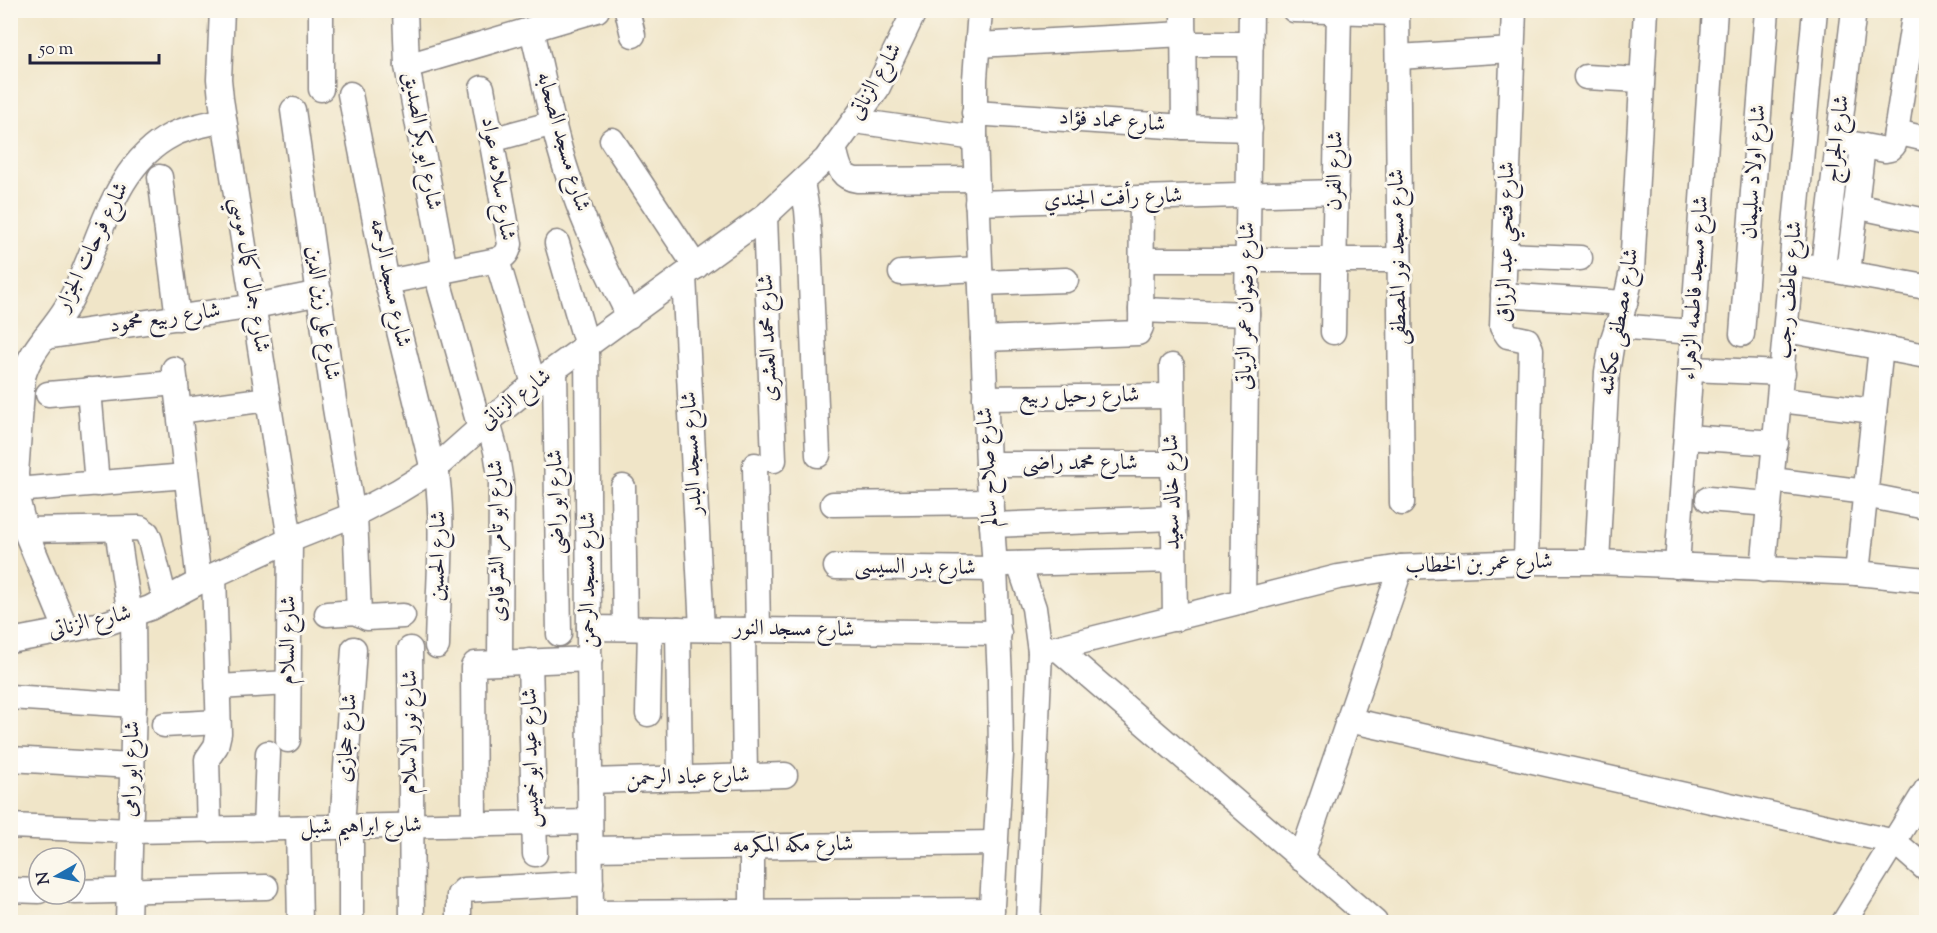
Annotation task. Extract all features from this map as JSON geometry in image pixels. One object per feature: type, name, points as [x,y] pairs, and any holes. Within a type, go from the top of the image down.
[{"type":"street","name":"شارع جمال كمال موسي","points":[[222,10],[219,79],[290,540]]},
{"type":"street","points":[[321,10],[321,89]]},
{"type":"street","name":"شارع ابو بكر الصديق","points":[[405,10],[407,66],[441,272],[484,425]]},
{"type":"street","points":[[407,66],[597,10]]},
{"type":"street","points":[[627,10],[633,35]]},
{"type":"street","name":"شارع الزناتى","points":[[10,640],[107,622],[132,615],[290,540],[354,514],[398,492],[434,469],[534,384],[765,216],[826,159],[877,90],[915,10]]},
{"type":"street","name":"شارع صلاح سالم","points":[[980,10],[976,45],[974,113],[988,464],[999,633],[1000,754],[992,916]]},
{"type":"street","points":[[1184,10],[1184,127]]},
{"type":"street","name":"شارع رضوان عمر الزياتى","points":[[1243,601],[1251,10]]},
{"type":"street","points":[[1294,10],[1397,12]]},
{"type":"street","name":"شارع فتحي عبد الرزاق","points":[[1514,10],[1503,331],[1511,337],[1527,340],[1532,349],[1526,561]]},
{"type":"street","name":"شارع مصطفى عكاشه","points":[[1597,562],[1607,372],[1632,271],[1646,10]]},
{"type":"street","name":"شارع مسجد فاطمه الزهراء","points":[[1677,566],[1716,10]]},
{"type":"street","name":"شارع اولاد سليمان","points":[[1742,334],[1767,10]]},
{"type":"street","name":"شارع عاطف رجب","points":[[1763,570],[1815,10]]},
{"type":"street","name":"شارع الجراج","points":[[1823,268],[1854,10]]},
{"type":"street","points":[[1838,141],[1888,150],[1894,145],[1915,10]]},
{"type":"street","name":"شارع الفرن","points":[[1333,332],[1339,11]]},
{"type":"street","name":"شارع مسجد نور المصطفى","points":[[1397,12],[1402,503]]},
{"type":"street","name":"شارع مسجد الصحابه","points":[[532,30],[563,162],[577,201],[629,316]]},
{"type":"street","points":[[976,45],[1184,39],[1251,44]]},
{"type":"street","points":[[1398,57],[1512,50]]},
{"type":"street","points":[[1586,77],[1641,80]]},
{"type":"street","name":"شارع سلامه عواد","points":[[387,282],[497,260],[508,252],[510,244],[482,88]]},
{"type":"street","name":"شارع مسجد الرحمه","points":[[350,94],[387,282],[434,469]]},
{"type":"street","name":"شارع على زين الدين","points":[[293,110],[335,408],[354,514],[359,614]]},
{"type":"street","name":"شارع عماد فؤاد","points":[[974,113],[1184,127],[1250,129]]},
{"type":"street","name":"شارع فرحات الجزار","points":[[66,629],[25,530],[16,490],[22,377],[26,364],[67,307],[116,194],[140,158],[156,144],[174,134],[225,120]]},
{"type":"street","points":[[855,122],[975,138]]},
{"type":"street","points":[[491,140],[554,123]]},
{"type":"street","points":[[1896,132],[1926,139]]},
{"type":"street","points":[[612,140],[690,272]]},
{"type":"street","points":[[1848,273],[1863,146]]},
{"type":"street","name":"شارع رأفت الجندي","points":[[834,148],[842,173],[848,179],[977,191],[1142,198],[1335,192]]},
{"type":"street","points":[[160,177],[178,318]]},
{"type":"street","points":[[801,182],[807,210],[809,236],[818,455]]},
{"type":"street","points":[[983,339],[1134,334],[1141,321],[1142,198]]},
{"type":"street","points":[[1855,206],[1926,221]]},
{"type":"street","name":"شارع محمد العشرى","points":[[745,776],[751,630],[765,463],[765,216]]},
{"type":"street","name":"شارع مسجد الرحمن","points":[[557,243],[587,346],[591,918]]},
{"type":"street","points":[[1505,255],[1580,258]]},
{"type":"street","points":[[497,260],[534,384]]},
{"type":"street","points":[[1142,260],[1399,260]]},
{"type":"street","points":[[1793,263],[1926,287]]},
{"type":"street","name":"شارع مسجد البدر","points":[[690,272],[702,629]]},
{"type":"street","points":[[901,273],[1066,280]]},
{"type":"street","name":"شارع ربيع محمود","points":[[45,337],[255,306],[320,293]]},
{"type":"street","points":[[1503,295],[1625,303]]},
{"type":"street","points":[[1141,321],[1247,314]]},
{"type":"street","points":[[1617,326],[1694,332]]},
{"type":"street","points":[[1787,330],[1926,356]]},
{"type":"street","points":[[1857,573],[1881,347]]},
{"type":"street","name":"شارع خالد سعيد","points":[[1172,366],[1175,619]]},
{"type":"street","name":"شارع ابو راضى","points":[[555,369],[559,634]]},
{"type":"street","points":[[1691,369],[1783,374]]},
{"type":"street","points":[[48,394],[175,376],[186,476],[206,579],[218,687],[218,740],[207,759],[208,830]]},
{"type":"street","points":[[89,390],[97,484]]},
{"type":"street","name":"شارع رحيل ربيع","points":[[985,398],[1172,396]]},
{"type":"street","points":[[179,411],[268,399]]},
{"type":"street","points":[[1780,400],[1874,411]]},
{"type":"street","name":"شارع ابو تامر الشرقاوى","points":[[484,425],[496,451],[501,482],[500,662]]},
{"type":"street","points":[[1686,437],[1776,443]]},
{"type":"street","name":"شارع محمد راضى","points":[[988,464],[1173,464]]},
{"type":"street","name":"شارع الحسين","points":[[434,469],[440,489],[437,646]]},
{"type":"street","points":[[16,490],[186,476]]},
{"type":"street","points":[[1772,480],[1865,494],[1926,507]]},
{"type":"street","points":[[623,487],[626,628]]},
{"type":"street","points":[[1708,499],[1769,504]]},
{"type":"street","points":[[833,504],[991,513],[1173,518]]},
{"type":"street","points":[[25,530],[140,528],[147,533],[150,540],[165,600]]},
{"type":"street","name":"شارع ابو رامى","points":[[117,529],[132,615],[134,705],[128,922]]},
{"type":"street","name":"شارع السلام","points":[[265,829],[289,683],[290,540]]},
{"type":"street","name":"شارع بدر السيسى","points":[[836,567],[995,567],[1019,564],[1174,560]]},
{"type":"street","name":"شارع عمر بن الخطاب","points":[[1048,650],[1338,577],[1401,567],[1526,561],[1597,562],[1857,573],[1926,580]]},
{"type":"street","points":[[1019,564],[1048,650],[1028,922]]},
{"type":"street","points":[[1301,859],[1401,567]]},
{"type":"street","points":[[327,614],[357,612],[367,618],[403,616]]},
{"type":"street","name":"شارع مسجد النور","points":[[590,628],[999,633]]},
{"type":"street","points":[[648,714],[650,628]]},
{"type":"street","points":[[678,629],[680,778]]},
{"type":"street","name":"شارع حجازى","points":[[351,922],[347,827],[354,649]]},
{"type":"street","name":"شارع نور الاسلام","points":[[410,649],[412,922]]},
{"type":"street","points":[[1048,650],[1375,922]]},
{"type":"street","points":[[474,825],[474,665],[477,662],[590,659]]},
{"type":"street","name":"شارع عيد ابو خميس","points":[[530,661],[535,854]]},
{"type":"street","points":[[218,687],[289,683]]},
{"type":"street","points":[[10,697],[134,705]]},
{"type":"street","points":[[1349,720],[1896,842],[1926,869]]},
{"type":"street","points":[[164,725],[218,722]]},
{"type":"street","points":[[10,759],[132,766]]},
{"type":"street","name":"شارع عباد الرحمن","points":[[590,781],[785,775]]},
{"type":"street","points":[[1844,922],[1896,842],[1926,790]]},
{"type":"street","name":"شارع ابراهيم شبل","points":[[10,826],[131,831],[590,822]]},
{"type":"street","points":[[298,828],[300,922]]},
{"type":"street","name":"شارع مكه المكرمه","points":[[591,849],[996,843]]},
{"type":"street","points":[[752,847],[752,912]]},
{"type":"street","points":[[459,922],[459,895],[464,890],[591,883]]},
{"type":"street","points":[[87,892],[266,887]]},
{"type":"street","points":[[10,890],[27,891]]},
{"type":"street","points":[[591,918],[752,912],[992,916]]}]
